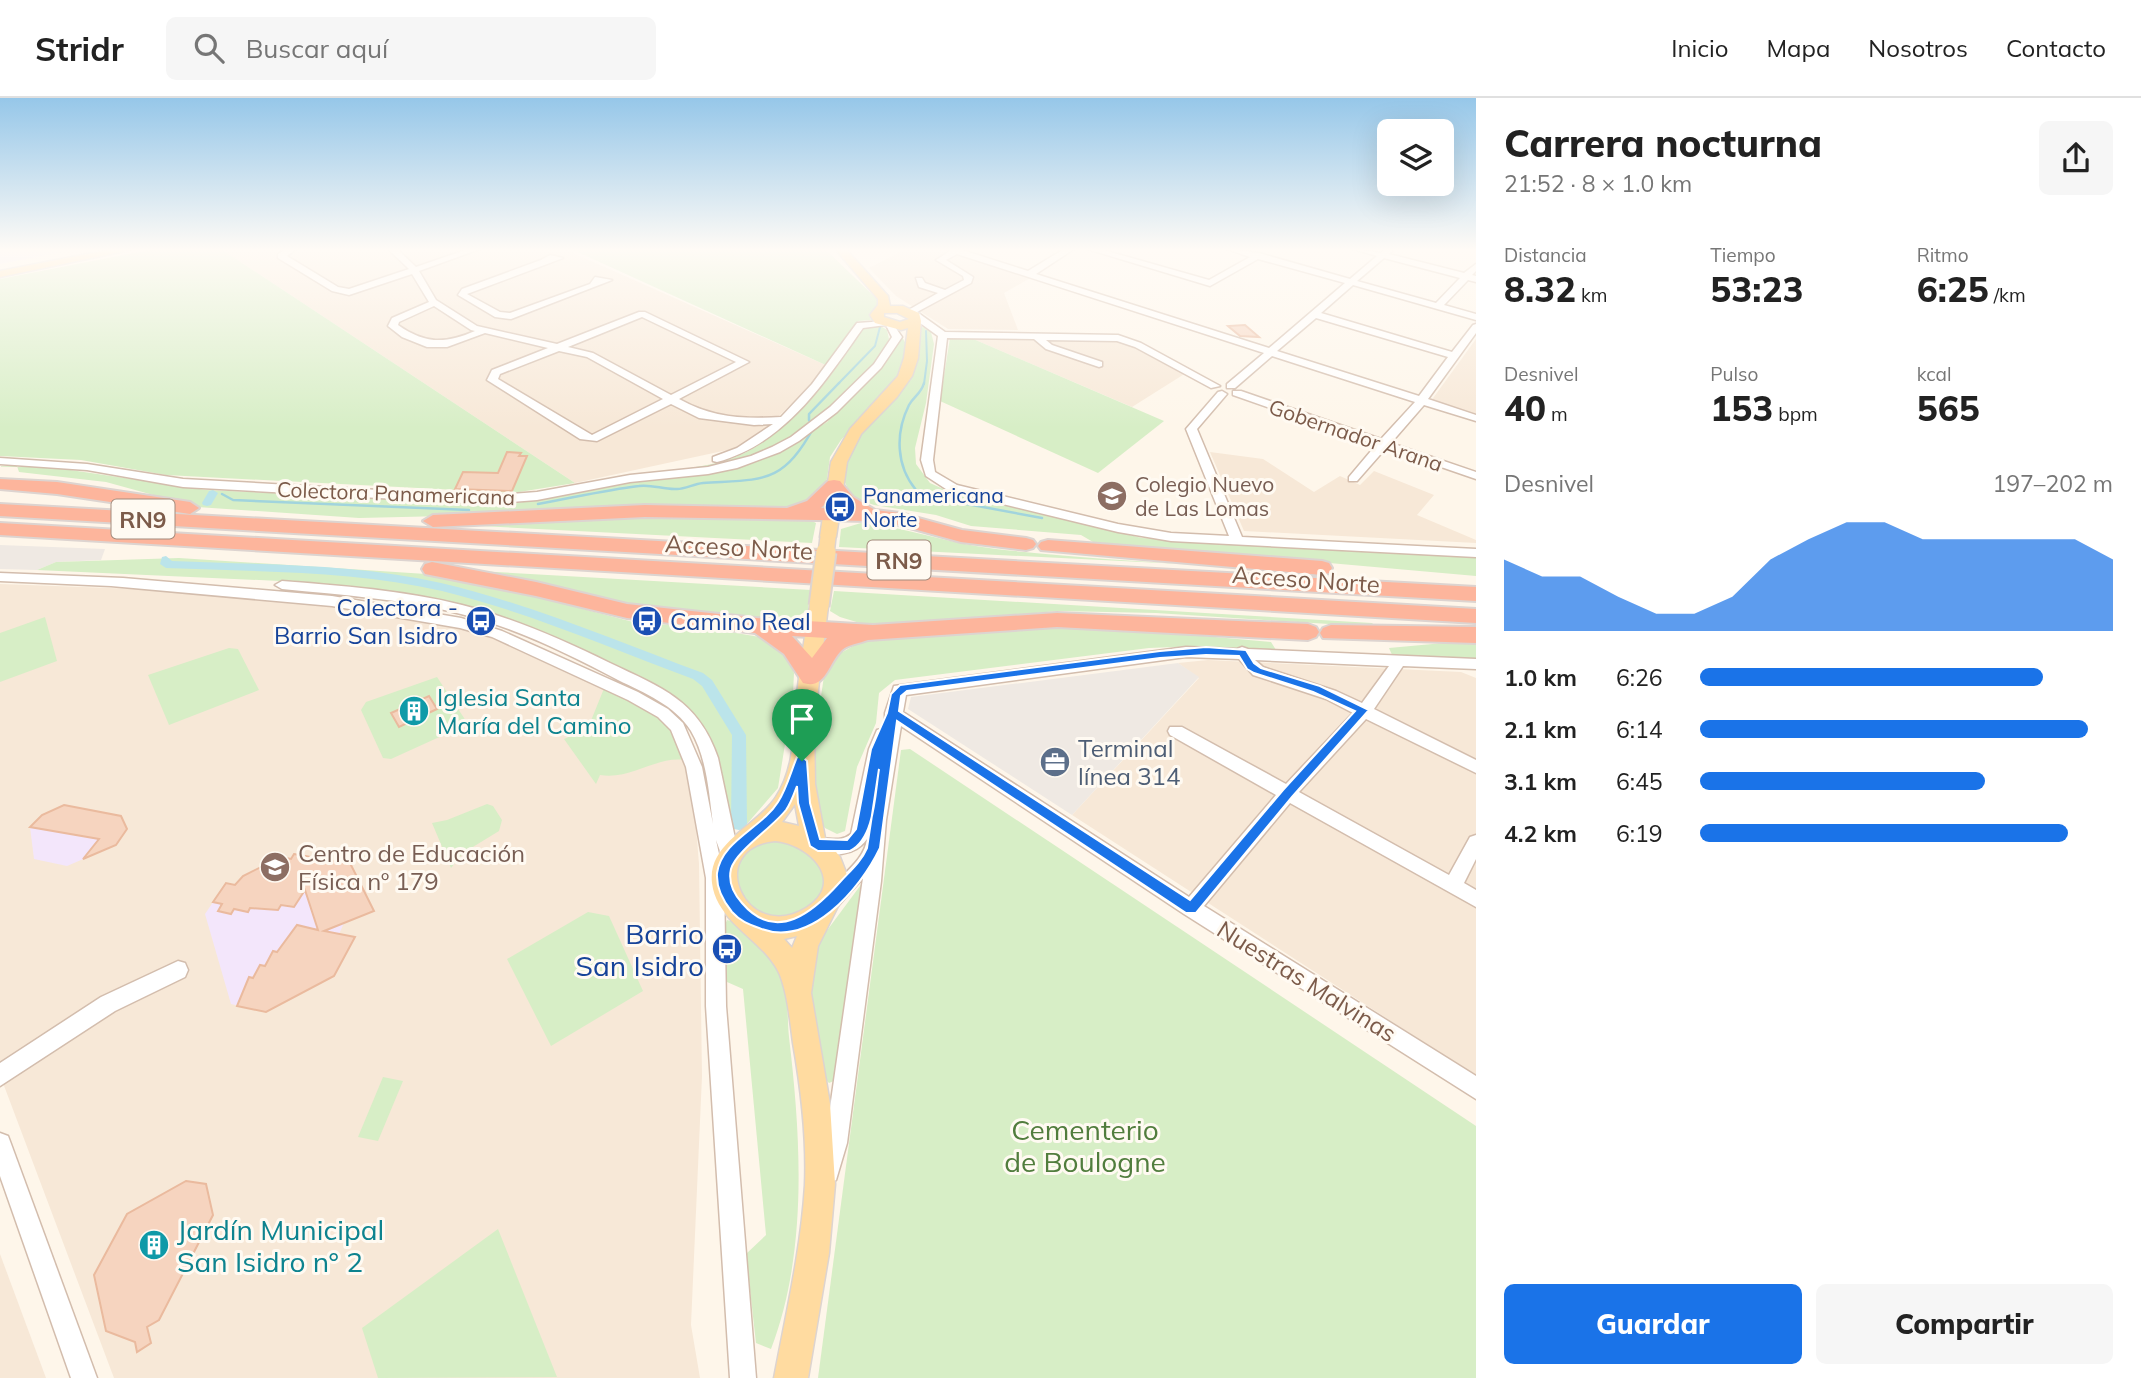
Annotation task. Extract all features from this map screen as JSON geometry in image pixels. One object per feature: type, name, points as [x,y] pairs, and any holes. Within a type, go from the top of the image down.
[{"type":"highway","points":[[0,484],[57,488],[136,499],[287,528]]},
{"type":"highway","points":[[786,512],[814,505],[834,485],[846,501],[870,515]]},
{"type":"highway","name":"Acceso Norte","points":[[0,510],[1476,594]]},
{"type":"highway","points":[[321,530],[382,523],[645,511],[786,512],[870,515],[900,519],[961,536],[1026,544]]},
{"type":"highway","name":"Acceso Norte","points":[[0,529],[1476,616]]},
{"type":"highway","points":[[1048,546],[1476,582]]},
{"type":"highway","points":[[360,552],[399,564],[536,589],[613,608],[756,626],[873,633]]},
{"type":"highway","points":[[756,626],[778,636],[791,647],[811,677],[835,643],[848,637],[873,633],[1058,620],[1308,632]]},
{"type":"highway","points":[[1331,632],[1476,635]]},
{"type":"main road","points":[[885,309],[886,321],[912,341]]},
{"type":"main road","points":[[791,1378],[818,1209],[818,1140],[799,997],[802,960],[807,941],[826,907],[835,883],[831,863],[816,844],[804,803],[802,761],[816,629],[839,461],[851,439],[905,376],[911,358],[912,341],[911,314],[905,309]]},
{"type":"main road","points":[[886,321],[906,325],[911,314]]},
{"type":"main road","points":[[799,997],[784,957],[720,886],[724,872],[721,860],[754,836],[783,805],[802,761]]},
{"type":"main road","points":[[754,836],[773,831],[793,833],[816,844]]},
{"type":"main road","points":[[745,916],[771,927],[787,928],[801,925],[826,907]]},
{"type":"street","points":[[419,309],[401,316],[395,320],[393,326],[429,346],[455,344],[483,331]]},
{"type":"street","points":[[442,309],[483,331],[557,346],[603,360],[699,415],[729,421],[786,420]]},
{"type":"street","points":[[453,316],[473,309]]},
{"type":"street","points":[[486,309],[498,315],[511,316],[530,309]]},
{"type":"street","points":[[644,309],[744,362],[593,439],[584,437],[492,380],[496,372],[557,346],[644,309]]},
{"type":"street","points":[[920,309],[911,314],[943,335],[927,460],[930,474],[945,484],[971,493],[1118,528],[1171,537],[1476,553]]},
{"type":"street","points":[[1134,309],[1476,418]]},
{"type":"street","points":[[1238,542],[1191,429],[1226,390],[1319,309]]},
{"type":"street","points":[[1447,309],[1476,317]]},
{"type":"street","points":[[1313,314],[1454,356]]},
{"type":"street","points":[[533,497],[596,480],[733,455],[753,445],[786,420],[844,352],[860,325],[886,321]]},
{"type":"street","name":"Colectora Panamericana","points":[[0,461],[87,467],[183,483],[474,500],[533,497],[626,479],[707,471],[736,465],[783,448],[830,414],[879,364],[897,337],[886,321]]},
{"type":"street","points":[[1353,479],[1421,401],[1476,327]]},
{"type":"street","name":"Gobernador Arana","points":[[943,335],[1035,335],[1124,340],[1226,390],[1476,476]]},
{"type":"street","points":[[1035,335],[1049,347],[1099,363]]},
{"type":"street","points":[[729,421],[753,445],[783,448]]},
{"type":"street","points":[[0,577],[276,585],[387,596],[487,617],[607,668],[681,708],[697,727],[708,749],[719,822],[721,860]]},
{"type":"street","points":[[818,1209],[836,1143],[872,881],[873,848],[896,694],[904,688],[1160,654],[1206,651],[1475,665]]},
{"type":"street","points":[[1242,652],[1251,666],[1258,671],[1317,689],[1476,767]]},
{"type":"street","points":[[1191,908],[1287,793],[1363,710],[1395,670],[1398,661]]},
{"type":"street","points":[[816,844],[844,847],[859,837],[877,749],[893,713]]},
{"type":"street","name":"Nuestras Malvinas","points":[[893,713],[1191,908],[1476,1088]]},
{"type":"street","points":[[1177,731],[1476,900]]},
{"type":"street","points":[[1453,886],[1476,842]]},
{"type":"street","points":[[826,907],[866,863],[873,848]]},
{"type":"street","points":[[720,886],[716,1006],[743,1378]]},
{"type":"street","points":[[0,1075],[88,1017],[149,981],[178,970]]},
{"type":"street","points":[[2,1158],[84,1378]]},
{"type":"shaded area","points":[[311,309],[699,309],[830,367],[756,438],[732,449],[575,483]]},
{"type":"shaded area","points":[[916,309],[1010,309],[1018,330],[948,329]]},
{"type":"shaded area","points":[[964,335],[1123,341],[1186,373],[1132,407]]},
{"type":"shaded area","points":[[1476,339],[1476,416],[1431,401]]},
{"type":"shaded area","points":[[1210,452],[1263,459],[1314,492],[1340,476],[1360,485],[1374,471],[1434,495],[1417,515],[1476,540],[1476,543],[1244,531]]},
{"type":"shaded area","points":[[0,545],[105,549],[101,560],[56,562],[37,570],[0,569]]},
{"type":"shaded area","name":"Barrio San Isidro","points":[[0,584],[137,589],[311,601],[420,617],[478,631],[605,686],[680,741],[693,790],[699,864],[702,1076],[691,1325],[700,1378],[114,1378],[0,1075]]},
{"type":"shaded area","points":[[1208,660],[1461,672],[1476,678],[1476,1076],[1072,815],[1199,678],[1178,663]]},
{"type":"shaded area","name":"Terminal línea 314","points":[[1178,663],[1199,677],[1072,815],[908,709],[911,697]]},
{"type":"shaded area","points":[[64,805],[121,816],[127,829],[116,845],[67,866],[34,859],[30,827],[42,815]]},
{"type":"shaded area","points":[[294,854],[344,863],[349,861],[374,911],[344,923],[339,934],[355,937],[334,976],[266,1012],[231,1004],[205,914],[226,883],[235,885],[247,874],[281,857],[291,859]]},
{"type":"shaded area","points":[[0,1254],[46,1378],[0,1378]]},
{"type":"green space","points":[[0,309],[311,309],[575,483],[513,493],[166,475],[81,460],[0,456]]},
{"type":"green space","points":[[702,309],[876,309],[869,314],[871,320],[858,321],[830,367]]},
{"type":"green space","points":[[879,325],[887,330],[889,339],[877,363],[828,413],[775,449],[712,468],[664,472],[707,465],[733,458],[752,449],[790,421],[807,403],[839,364],[863,327]]},
{"type":"green space","points":[[923,327],[931,332],[934,344],[926,403],[915,448],[916,464],[930,483],[950,492],[1142,538],[1476,557],[1476,576],[1093,542],[1081,535],[971,526],[936,515],[874,505],[857,499],[849,491],[841,474],[851,445],[897,393],[919,328]]},
{"type":"green space","points":[[901,335],[907,346],[906,359],[889,389],[841,440],[830,457],[827,479],[814,499],[790,508],[359,518],[197,507],[106,482],[19,472],[17,466],[50,467],[206,490],[512,504],[632,482],[685,477],[777,454],[827,422],[881,367]]},
{"type":"green space","points":[[964,335],[1164,421],[1098,473],[940,401],[950,338]]},
{"type":"green space","points":[[651,514],[804,517],[816,523],[812,543],[442,524]]},
{"type":"green space","points":[[861,523],[996,549],[1118,560],[1320,571],[839,547],[841,529]]},
{"type":"green space","points":[[179,558],[426,574],[518,592],[637,623],[694,626],[760,637],[781,650],[794,673],[778,788],[746,825],[733,826],[719,768],[680,702],[465,606],[406,594],[301,582],[37,570],[56,562]]},
{"type":"green space","points":[[460,570],[811,590],[808,610],[786,623],[647,608]]},
{"type":"green space","points":[[834,591],[1372,623],[1376,627],[1156,613],[1058,611],[873,627],[840,617],[830,611]]},
{"type":"green space","points":[[45,617],[57,661],[0,682],[0,633]]},
{"type":"green space","points":[[1026,627],[1136,630],[1271,642],[1276,650],[1200,646],[1149,648],[895,680],[879,693],[876,723],[857,767],[845,831],[837,834],[825,828],[818,817],[812,797],[813,751],[824,676],[837,655],[855,645],[880,638]]},
{"type":"green space","points":[[1476,640],[1476,661],[1393,657],[1389,648]]},
{"type":"green space","points":[[229,648],[238,649],[259,690],[169,725],[148,675]]},
{"type":"green space","points":[[437,677],[468,724],[391,759],[383,758],[361,710],[366,702]]},
{"type":"green space","points":[[605,686],[659,715],[672,726],[685,760],[664,761],[612,776],[600,775],[596,784],[564,739],[588,728]]},
{"type":"green space","name":"Cementerio de Boulogne","points":[[910,749],[1476,1126],[1476,1378],[818,1378],[901,750]]},
{"type":"green space","points":[[487,804],[493,806],[502,820],[499,831],[463,853],[451,868],[432,823]]},
{"type":"green space","points":[[781,840],[802,846],[813,854],[821,866],[824,881],[821,894],[804,913],[782,918],[765,914],[752,906],[736,881],[736,867],[742,855],[755,845]]},
{"type":"green space","points":[[863,882],[836,1080],[829,1083],[823,1077],[809,991],[814,948]]},
{"type":"green space","points":[[588,912],[609,916],[643,991],[551,1046],[507,959]]},
{"type":"green space","points":[[727,920],[734,922],[774,962],[782,978],[787,999],[796,1115],[798,1195],[791,1274],[771,1349],[756,1343],[746,1254],[766,1235],[743,989],[727,982]]},
{"type":"green space","points":[[383,1077],[403,1081],[378,1141],[358,1137]]},
{"type":"green space","points":[[498,1229],[557,1377],[378,1378],[362,1328]]},
{"type":"building","points":[[1245,325],[1259,337],[1240,336],[1228,326]]},
{"type":"building","points":[[507,452],[527,456],[512,491],[455,489],[463,472],[498,473]]},
{"type":"building","name":"Iglesia Santa María del Camino","points":[[429,696],[437,709],[399,727],[391,713]]},
{"type":"building","points":[[64,805],[121,816],[127,829],[116,845],[83,859],[99,839],[30,827],[42,815]]},
{"type":"building","points":[[294,854],[344,863],[349,861],[374,911],[324,931],[355,937],[334,976],[266,1012],[237,1006],[249,977],[253,978],[260,965],[265,966],[273,951],[277,952],[297,925],[318,930],[305,890],[294,907],[281,905],[278,910],[250,908],[248,912],[234,909],[231,914],[218,911],[222,904],[213,902],[226,883],[235,885],[243,876],[281,857],[291,859]]},
{"type":"building","name":"Jardín Municipal San Isidro n° 2","points":[[186,1181],[206,1184],[213,1215],[159,1320],[147,1327],[151,1343],[137,1352],[135,1342],[106,1331],[94,1275],[127,1214]]},
{"type":"waterway","points":[[838,384],[875,346],[880,327]]},
{"type":"waterway","points":[[924,384],[927,361],[926,331]]},
{"type":"waterway","points":[[538,504],[639,486],[680,489],[769,475],[792,460],[803,446],[814,427],[809,420],[809,414],[839,383]]},
{"type":"waterway","points":[[924,383],[904,416],[900,438],[904,471],[916,490],[956,502],[1042,518]]},
{"type":"waterway","points":[[207,503],[213,493]]},
{"type":"waterway","points":[[222,494],[233,500],[469,510]]},
{"type":"waterway","points":[[166,560],[166,564],[345,573],[441,587],[553,621],[698,676],[707,683],[739,735],[739,824]]},
{"type":"place","name":"Colegio Nuevo de Las Lomas","points":[[1112,496]]},
{"type":"place","name":"Panamericana Norte","points":[[840,507]]},
{"type":"place","name":"Colectora - Barrio San Isidro","points":[[481,621]]},
{"type":"place","name":"Camino Real","points":[[647,621]]},
{"type":"place","name":"Iglesia Santa María del Camino","points":[[414,711]]},
{"type":"place","name":"Terminal línea 314","points":[[1055,762]]},
{"type":"place","name":"Centro de Educación Física nº 179","points":[[275,867]]},
{"type":"place","name":"Barrio San Isidro","points":[[727,949]]},
{"type":"place","name":"Jardín Municipal San Isidro n° 2","points":[[154,1245]]},
{"type":"route","points":[[802,761],[783,805],[754,836],[741,844],[728,861],[724,872],[724,884],[730,900],[745,916],[771,927],[801,925],[824,910],[866,863],[873,848],[893,713],[896,694],[904,688],[1160,654],[1242,652],[1251,666],[1258,671],[1317,689],[1363,710],[1287,793],[1191,908],[893,713],[877,749],[862,831],[850,845],[818,845],[814,842],[804,803],[802,761]]}]
